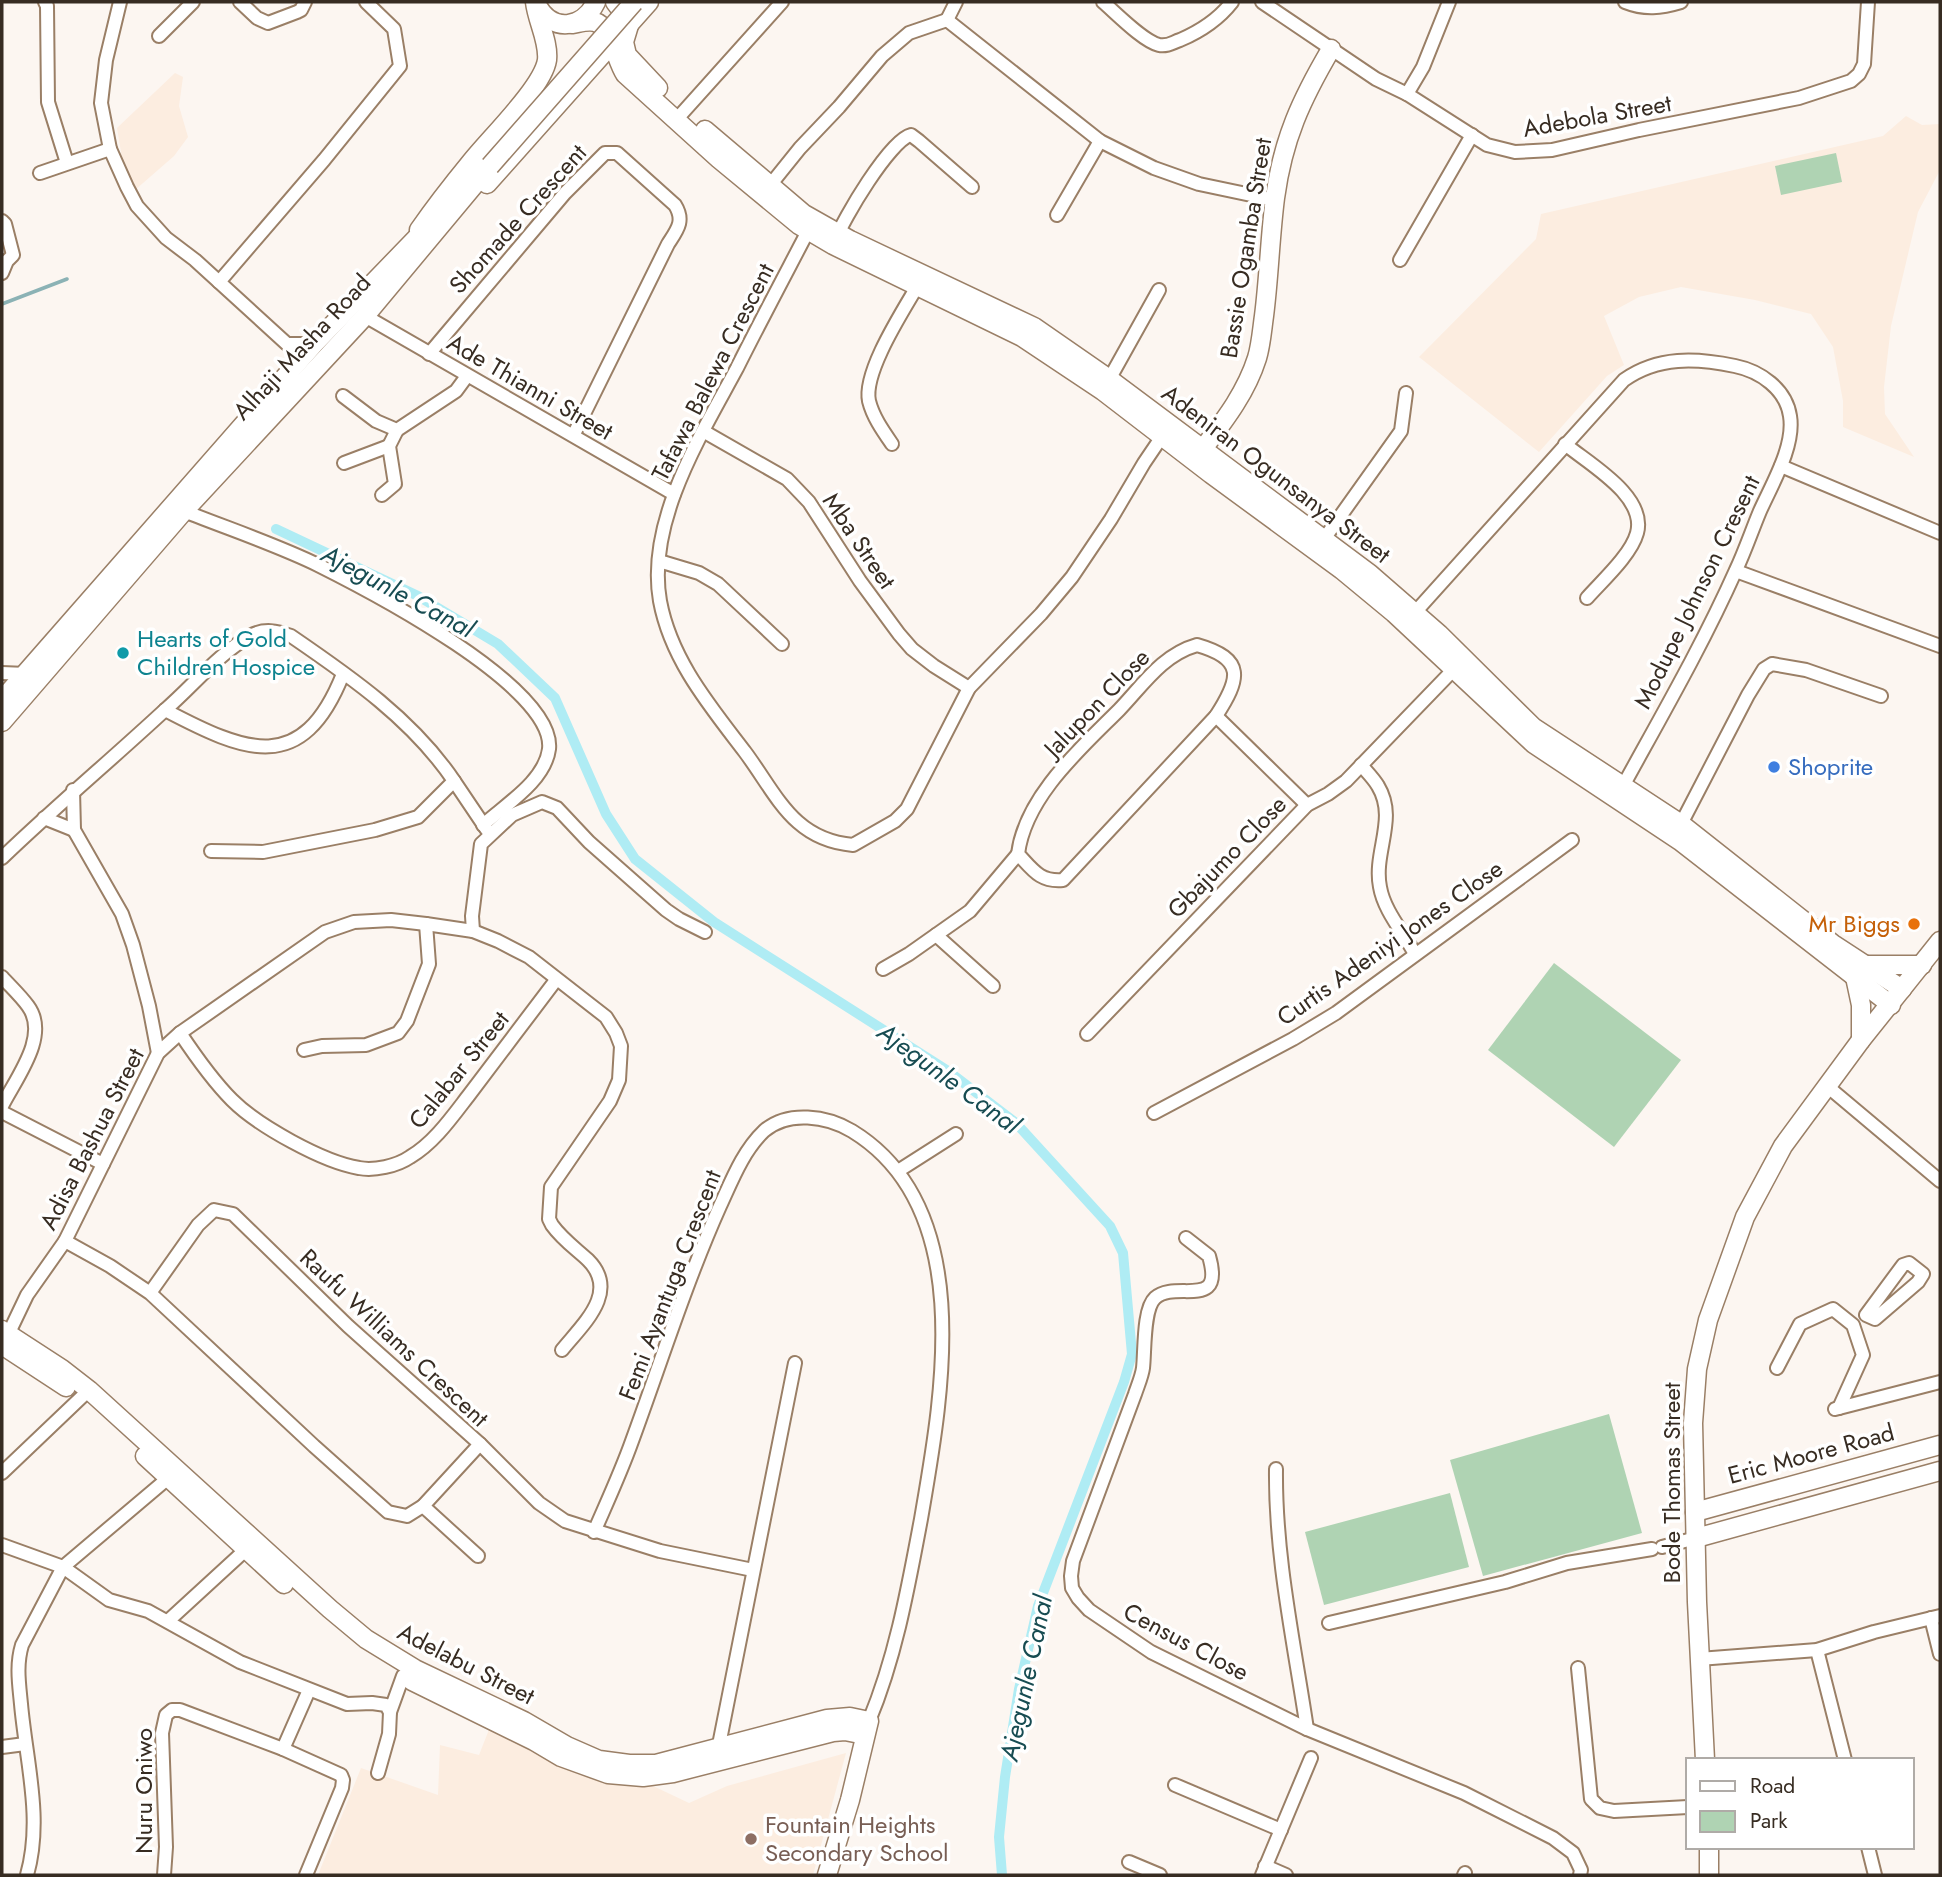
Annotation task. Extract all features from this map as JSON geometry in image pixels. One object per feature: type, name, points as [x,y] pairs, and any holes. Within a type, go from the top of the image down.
[{"type":"main road","points":[[535,2],[541,13],[561,24],[596,22],[601,25],[612,43]]},
{"type":"main road","points":[[414,249],[440,200],[543,72],[547,47],[535,2]]},
{"type":"main road","points":[[572,24],[582,20],[596,2]]},
{"type":"main road","points":[[615,2],[630,22]]},
{"type":"main road","name":"Alhaji Masha Road","points":[[219,461],[365,316],[414,249],[625,2]]},
{"type":"main road","name":"Alhaji Masha Road","points":[[488,164],[634,2]]},
{"type":"main road","points":[[414,249],[446,230],[649,2]]},
{"type":"main road","name":"Adeniran Ogunsanya Street","points":[[630,22],[624,42],[627,55],[680,116]]},
{"type":"main road","name":"Adeniran Ogunsanya Street","points":[[612,43],[616,58],[625,74],[680,116],[808,231],[835,239],[1034,327],[1166,431],[1210,474],[1410,618]]},
{"type":"main road","name":"Bassie Ogamba Street","points":[[1202,450],[1236,404],[1258,356],[1281,162],[1290,128],[1302,99],[1331,49]]},
{"type":"main road","name":"Adeniran Ogunsanya Street","points":[[766,191],[804,214],[835,239],[918,285],[1022,337],[1106,385]]},
{"type":"main road","name":"Alhaji Masha Road","points":[[2,722],[185,504],[290,371],[314,344],[414,249]]},
{"type":"main road","name":"Adeniran Ogunsanya Street","points":[[1166,431],[1202,450],[1370,574],[1534,744],[1680,841],[1720,864],[1859,971],[1891,1005]]},
{"type":"main road","name":"Alhaji Masha Road","points":[[3,692],[26,674],[185,504]]},
{"type":"main road","name":"Adeniran Ogunsanya Street","points":[[1459,665],[1533,727],[1681,824],[1720,864]]},
{"type":"main road","name":"Bode Thomas Street","points":[[1705,1758],[1699,1659],[1693,1423],[1697,1369],[1708,1320],[1723,1272],[1750,1207],[1783,1146],[1861,1040],[1940,941]]},
{"type":"main road","points":[[1861,1040],[1859,971],[1922,965]]},
{"type":"main road","name":"Adeniran Ogunsanya Street","points":[[1859,971],[1902,989]]},
{"type":"main road","name":"Adelabu Street","points":[[4,1338],[54,1378],[85,1395],[360,1647],[561,1757],[608,1774],[643,1777],[673,1773],[717,1755],[845,1731],[870,1721]]},
{"type":"main road","name":"Eric Moore Road","points":[[1695,1512],[1940,1444]]},
{"type":"main road","name":"Eric Moore Road","points":[[1696,1538],[1940,1471]]},
{"type":"main road","points":[[827,1875],[870,1721]]},
{"type":"main road","points":[[1709,1849],[1709,1875]]},
{"type":"street","points":[[46,2],[48,102],[67,163]]},
{"type":"street","points":[[120,2],[106,60],[101,103],[110,149],[137,206],[166,238],[287,344],[314,344]]},
{"type":"street","points":[[159,36],[193,2]]},
{"type":"street","points":[[240,2],[257,18],[268,23],[297,12],[305,2]]},
{"type":"street","points":[[219,282],[400,66],[394,29],[366,2]]},
{"type":"street","points":[[680,116],[782,2]]},
{"type":"street","points":[[766,191],[882,56],[909,33],[947,20],[956,2]]},
{"type":"street","points":[[1103,2],[1157,45],[1167,46],[1192,36],[1222,15],[1232,2]]},
{"type":"street","name":"Adebola Street","points":[[1262,2],[1376,79],[1407,94],[1488,145],[1515,152],[1552,150],[1799,98],[1851,82],[1864,64],[1868,2]]},
{"type":"street","points":[[1407,94],[1423,66],[1449,2]]},
{"type":"street","points":[[1625,2],[1637,7],[1660,8],[1681,2]]},
{"type":"street","points":[[947,20],[1100,141],[1154,168],[1199,184],[1275,200]]},
{"type":"street","points":[[835,239],[849,212],[892,148],[906,136],[911,135],[919,141],[972,187]]},
{"type":"street","points":[[1400,260],[1472,135]]},
{"type":"street","points":[[1057,215],[1100,141]]},
{"type":"street","points":[[40,173],[110,149]]},
{"type":"street","name":"Shomade Crescent","points":[[429,354],[575,183],[605,153],[617,153],[675,205],[680,213],[680,225],[668,244],[574,434]]},
{"type":"street","points":[[2,221],[13,250],[13,255],[3,265]]},
{"type":"street","name":"Tafawa Balewa Crescent","points":[[808,231],[703,431],[674,494],[663,531],[659,561],[660,602],[670,636],[686,671],[783,806],[801,826],[822,839],[853,845],[895,821],[907,809],[969,688],[1041,614],[1072,577],[1166,431]]},
{"type":"street","points":[[892,444],[876,420],[869,400],[869,383],[879,356],[918,285]]},
{"type":"street","points":[[1106,385],[1159,290]]},
{"type":"street","name":"Ade Thianni Street","points":[[365,316],[674,494]]},
{"type":"street","points":[[287,344],[290,371]]},
{"type":"street","name":"Modupe Johnson Cresent","points":[[1410,618],[1623,380],[1636,371],[1668,361],[1700,361],[1751,370],[1762,375],[1785,400],[1791,417],[1781,466],[1736,571],[1623,786]]},
{"type":"street","points":[[382,495],[395,484],[389,446],[397,430],[456,391],[467,376]]},
{"type":"street","points":[[1324,539],[1401,431],[1406,393]]},
{"type":"street","points":[[343,396],[376,421],[397,430]]},
{"type":"street","name":"Mba Street","points":[[703,431],[787,479],[809,502],[860,581],[912,649],[969,688]]},
{"type":"street","points":[[1565,444],[1619,487],[1635,507],[1637,517],[1637,531],[1632,544],[1587,598]]},
{"type":"street","points":[[344,463],[389,446]]},
{"type":"street","points":[[1781,466],[1940,533]]},
{"type":"street","points":[[185,504],[316,564],[393,605],[454,643],[508,682],[538,714],[547,734],[549,748],[535,779],[487,829],[481,844],[472,931]]},
{"type":"street","points":[[659,561],[699,573],[718,584],[782,644]]},
{"type":"street","points":[[1736,571],[1940,646]]},
{"type":"street","points":[[2,858],[73,790],[228,652],[251,635],[262,631],[276,631],[291,636],[384,704],[426,744],[487,829]]},
{"type":"street","name":"Jalupon Close","points":[[883,969],[970,911],[1018,854],[1020,836],[1052,781],[1163,663],[1183,649],[1197,645],[1210,649],[1231,662],[1235,682],[1216,716],[1063,880],[1050,881],[1040,877],[1018,854]]},
{"type":"street","points":[[1681,824],[1764,669],[1772,664],[1806,670],[1881,696]]},
{"type":"street","name":"Gbajumo Close","points":[[1087,1034],[1307,805],[1328,794],[1361,765],[1459,665]]},
{"type":"street","points":[[2,673],[26,674]]},
{"type":"street","points":[[165,710],[229,741],[264,747],[278,746],[297,738],[316,725],[328,708],[344,674]]},
{"type":"street","points":[[1216,716],[1307,805]]},
{"type":"street","points":[[1361,765],[1378,786],[1388,812],[1379,859],[1380,889],[1415,954]]},
{"type":"street","points":[[535,779],[542,802]]},
{"type":"street","points":[[211,851],[263,852],[374,830],[418,817],[454,781]]},
{"type":"street","points":[[73,790],[74,830],[122,914],[149,1006],[158,1053]]},
{"type":"street","points":[[487,829],[542,802],[557,808],[589,842],[666,910],[705,932]]},
{"type":"street","points":[[44,818],[74,830]]},
{"type":"street","name":"Curtis Adeniyi Jones Close","points":[[1154,1113],[1336,1013],[1572,840]]},
{"type":"street","name":"Adisa Bashua Street","points":[[4,1338],[27,1295],[65,1241],[158,1053],[180,1033],[325,932],[354,922],[391,920],[472,931],[498,940],[529,957],[606,1017],[621,1046],[619,1080],[610,1101],[551,1187],[549,1219],[597,1271],[601,1296],[562,1350]]},
{"type":"street","points":[[303,1050],[322,1046],[366,1045],[398,1034],[407,1021],[429,964],[426,924]]},
{"type":"street","points":[[936,935],[993,986]]},
{"type":"street","points":[[2,977],[29,1007],[36,1022],[32,1048],[2,1106]]},
{"type":"street","name":"Calabar Street","points":[[180,1033],[211,1077],[253,1118],[320,1155],[361,1169],[378,1167],[411,1157],[444,1127],[556,980]]},
{"type":"street","points":[[1827,1086],[1940,1181]]},
{"type":"street","points":[[2,1112],[103,1164]]},
{"type":"street","name":"Femi Ayantuga Crescent","points":[[594,1532],[631,1443],[682,1299],[742,1159],[765,1130],[788,1120],[815,1117],[840,1124],[868,1141],[898,1171],[914,1195],[926,1222],[939,1281],[942,1379],[911,1574],[896,1643],[870,1721]]},
{"type":"street","points":[[898,1171],[956,1134]]},
{"type":"street","name":"Raufu Williams Crescent","points":[[150,1293],[198,1225],[214,1210],[233,1214],[348,1325],[480,1444],[423,1506]]},
{"type":"street","name":"Census Close","points":[[1186,1238],[1209,1256],[1213,1275],[1209,1285],[1202,1291],[1163,1294],[1153,1300],[1149,1311],[1142,1371],[1073,1561],[1072,1588],[1077,1598],[1088,1610],[1151,1652],[1307,1728],[1455,1790],[1553,1838],[1573,1853],[1581,1870],[1580,1875]]},
{"type":"street","points":[[65,1241],[110,1266],[150,1293],[304,1438],[388,1512],[407,1516],[423,1506],[478,1556]]},
{"type":"street","points":[[1866,1315],[1875,1319],[1918,1282],[1923,1274],[1909,1263],[1903,1265],[1866,1315],[1863,1355],[1835,1408],[1940,1382]]},
{"type":"street","points":[[1777,1368],[1800,1324],[1833,1309],[1853,1325],[1863,1355]]},
{"type":"street","points":[[717,1755],[795,1363]]},
{"type":"street","points":[[2,1473],[85,1395]]},
{"type":"street","points":[[480,1444],[539,1503],[565,1521],[660,1551],[753,1570]]},
{"type":"street","points":[[1276,1469],[1276,1507],[1284,1591],[1307,1728]]},
{"type":"street","points":[[27,1875],[33,1838],[33,1792],[25,1744],[18,1659],[22,1645],[63,1567],[173,1473]]},
{"type":"street","points":[[1329,1623],[1505,1582],[1567,1563],[1657,1548],[1696,1538]]},
{"type":"street","points":[[2,1545],[63,1567],[109,1600],[148,1611],[240,1662],[346,1704],[386,1705],[390,1712]]},
{"type":"street","points":[[168,1621],[250,1546]]},
{"type":"street","points":[[1699,1659],[1817,1650],[1874,1632],[1936,1617],[1940,1654]]},
{"type":"street","points":[[1817,1650],[1844,1758]]},
{"type":"street","points":[[1578,1668],[1591,1799],[1600,1808],[1614,1811],[1686,1807]]},
{"type":"street","points":[[378,1773],[389,1734],[390,1712],[409,1673]]},
{"type":"street","points":[[306,1875],[343,1780],[341,1775],[283,1749],[309,1690]]},
{"type":"street","name":"Nuru Oniwo","points":[[164,1875],[166,1847],[162,1722],[166,1715],[172,1710],[180,1710],[283,1749]]},
{"type":"street","points":[[2,1746],[25,1744]]},
{"type":"street","points":[[1286,1875],[1264,1870],[1311,1758]]},
{"type":"street","points":[[1175,1785],[1281,1830]]},
{"type":"street","points":[[1868,1849],[1875,1875]]},
{"type":"street","points":[[1129,1862],[1160,1875]]},
{"type":"shaded area","points":[[175,73],[183,77],[179,106],[188,137],[174,156],[135,190],[122,158],[117,128]]},
{"type":"shaded area","points":[[1906,116],[1922,125],[1940,124],[1940,170],[1918,212],[1891,326],[1884,387],[1885,414],[1914,457],[1843,427],[1843,401],[1833,347],[1811,314],[1755,300],[1681,287],[1639,297],[1604,316],[1624,365],[1607,376],[1539,452],[1419,357],[1536,239],[1541,214],[1883,136]]},
{"type":"shaded area","points":[[490,1727],[577,1774],[608,1784],[651,1785],[689,1803],[727,1786],[846,1753],[813,1875],[318,1875],[361,1768],[438,1795],[440,1745],[479,1755]]},
{"type":"green space","points":[[1836,153],[1842,182],[1781,195],[1775,166]]},
{"type":"green space","points":[[1554,963],[1681,1060],[1614,1147],[1488,1050]]},
{"type":"green space","points":[[1609,1414],[1642,1533],[1483,1576],[1450,1460]]},
{"type":"green space","points":[[1450,1493],[1469,1567],[1324,1605],[1305,1532]]},
{"type":"waterway","points":[[2,304],[67,279]]},
{"type":"waterway","name":"Ajegunle Canal","points":[[276,529],[418,596],[498,644],[555,698],[606,814],[635,859],[714,922],[948,1071],[1016,1123],[1110,1226],[1123,1253],[1132,1354],[1124,1382],[1038,1606],[1019,1689],[1005,1777],[999,1837],[1002,1875]]},
{"type":"place","name":"Hearts of Gold Children Hospice","points":[[123,653]]},
{"type":"place","name":"Shoprite","points":[[1774,767]]},
{"type":"place","name":"Mr Biggs","points":[[1914,924]]},
{"type":"place","name":"Fountain Heights Secondary School","points":[[751,1839]]}]
